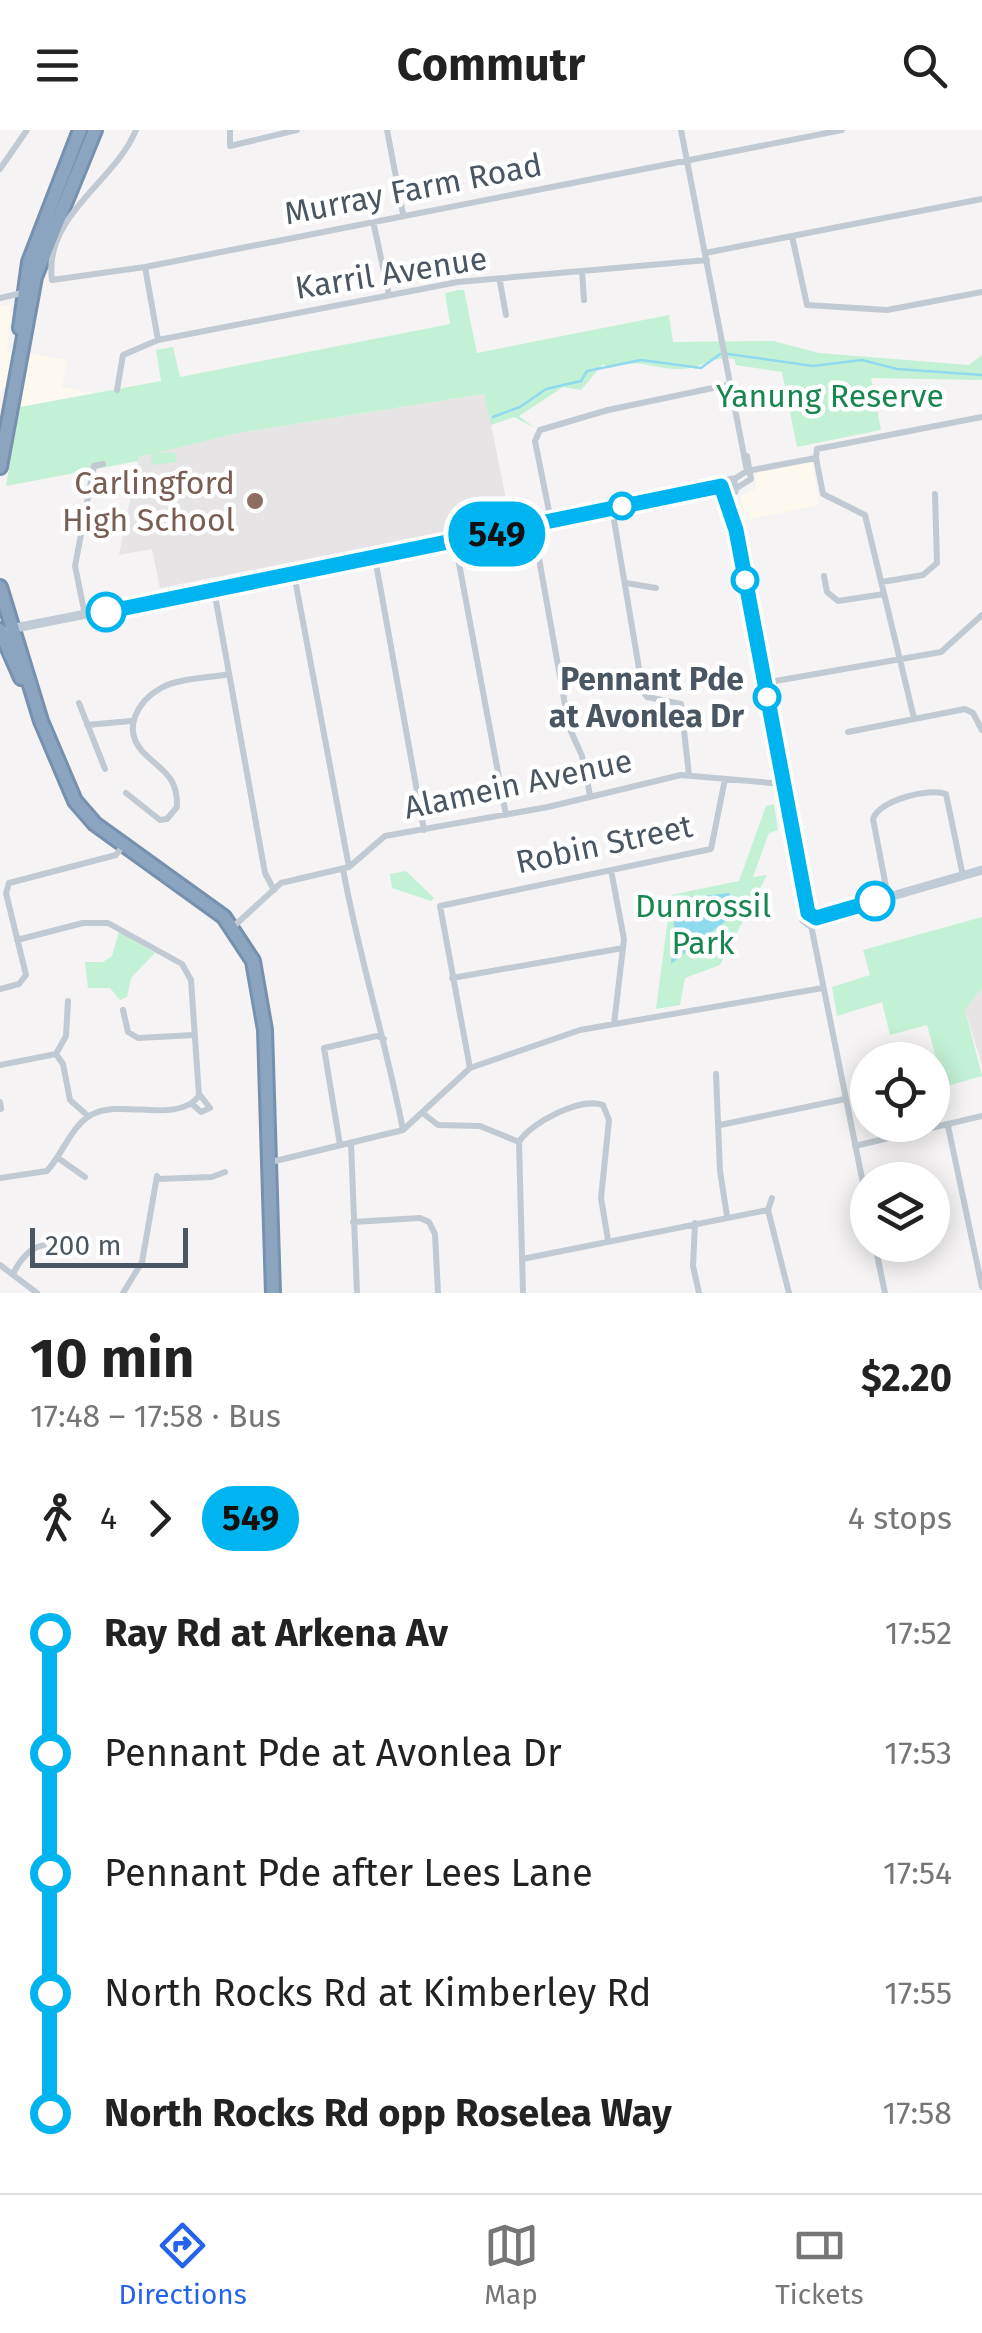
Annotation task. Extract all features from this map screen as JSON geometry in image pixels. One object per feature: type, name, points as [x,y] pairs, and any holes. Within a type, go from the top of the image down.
[{"type":"highway","points":[[21,340],[22,294],[33,250],[80,130]]},
{"type":"highway","points":[[0,467],[35,277],[95,130]]},
{"type":"highway","points":[[22,294],[35,277]]},
{"type":"highway","points":[[0,587],[6,627],[75,801],[124,845],[233,927],[249,952],[260,984],[275,1293]]},
{"type":"street","points":[[0,169],[27,130]]},
{"type":"street","name":"Murray Farm Road","points":[[136,130],[123,155],[76,205],[53,261],[52,280],[145,267],[842,130]]},
{"type":"street","points":[[230,130],[230,146],[297,130]]},
{"type":"street","points":[[388,130],[403,214]]},
{"type":"street","points":[[682,130],[750,470]]},
{"type":"street","points":[[770,130],[772,144]]},
{"type":"street","name":"Karril Avenue","points":[[116,390],[123,355],[158,340],[458,282],[500,281],[706,256],[982,199]]},
{"type":"street","points":[[374,220],[389,295]]},
{"type":"street","points":[[792,236],[807,304],[887,310],[982,292]]},
{"type":"street","points":[[145,267],[158,340]]},
{"type":"street","points":[[582,271],[584,300]]},
{"type":"street","points":[[500,281],[506,315]]},
{"type":"street","points":[[0,298],[22,294]]},
{"type":"street","points":[[551,521],[535,442],[540,430],[608,410],[732,384]]},
{"type":"street","points":[[914,718],[864,513],[824,494],[817,449],[982,417]]},
{"type":"street","points":[[6,627],[67,620],[612,508],[729,488],[750,470],[816,458]]},
{"type":"street","points":[[86,616],[75,566],[94,466],[103,464]]},
{"type":"street","points":[[729,488],[858,1162]]},
{"type":"street","points":[[882,582],[923,575],[938,563],[935,494]]},
{"type":"street","points":[[612,508],[643,694],[680,704],[689,775]]},
{"type":"street","points":[[532,525],[569,727],[582,756],[590,795]]},
{"type":"street","points":[[455,542],[506,815]]},
{"type":"street","points":[[374,558],[424,830]]},
{"type":"street","points":[[294,574],[346,868],[352,928],[385,1036],[403,1130]]},
{"type":"street","points":[[824,576],[828,592],[838,600],[884,594]]},
{"type":"street","points":[[626,583],[656,588]]},
{"type":"street","points":[[214,590],[265,873],[274,890]]},
{"type":"street","points":[[764,683],[948,648],[982,615]]},
{"type":"street","points":[[88,725],[131,722],[160,688],[229,674]]},
{"type":"street","points":[[79,703],[105,769]]},
{"type":"street","points":[[848,732],[969,710],[982,730]]},
{"type":"street","points":[[126,792],[162,820],[177,807],[173,780],[138,745],[131,722]]},
{"type":"street","name":"Alamein Avenue","points":[[233,927],[286,881],[346,868],[380,838],[689,775],[783,784]]},
{"type":"street","name":"Robin Street","points":[[452,978],[440,906],[711,849],[725,779]]},
{"type":"street","points":[[888,897],[873,819],[885,805],[936,791],[946,794],[963,876]]},
{"type":"street","points":[[0,989],[19,984],[25,977],[6,893],[10,882],[116,855],[124,845]]},
{"type":"street","points":[[611,870],[623,948],[614,1024]]},
{"type":"street","points":[[812,919],[982,870]]},
{"type":"street","points":[[0,1178],[38,1176],[58,1158],[88,1116],[98,1112],[192,1104],[201,1112],[210,1108],[199,1094],[190,980],[185,966],[114,925],[83,923],[17,940]]},
{"type":"street","points":[[470,1068],[452,978],[623,948]]},
{"type":"street","points":[[270,1162],[403,1130],[470,1068],[580,1030],[823,988]]},
{"type":"street","points":[[56,1054],[66,1036],[68,1002]]},
{"type":"street","points":[[123,1010],[128,1032],[138,1038],[194,1034]]},
{"type":"street","points":[[340,1145],[324,1048],[385,1036]]},
{"type":"street","points":[[0,1064],[56,1054]]},
{"type":"street","points":[[56,1054],[63,1064],[70,1100],[88,1116]]},
{"type":"street","points":[[716,1074],[720,1171],[728,1216]]},
{"type":"street","points":[[192,1104],[199,1094]]},
{"type":"street","points":[[720,1125],[845,1099]]},
{"type":"street","points":[[523,1293],[519,1142],[530,1129],[592,1102],[605,1107],[609,1120],[601,1198],[608,1240]]},
{"type":"street","points":[[424,1114],[437,1125],[478,1126],[519,1142]]},
{"type":"street","points":[[950,1125],[982,1116]]},
{"type":"street","points":[[950,1135],[982,1282]]},
{"type":"street","points":[[855,1146],[874,1142]]},
{"type":"street","points":[[351,1143],[357,1293]]},
{"type":"street","points":[[58,1158],[85,1177]]},
{"type":"street","points":[[122,1293],[142,1262],[157,1178],[212,1177],[225,1172]]},
{"type":"street","points":[[772,1198],[768,1210],[788,1293]]},
{"type":"street","points":[[522,1259],[768,1210]]},
{"type":"street","points":[[353,1222],[420,1218],[429,1222],[435,1234],[438,1293]]},
{"type":"street","points":[[694,1223],[693,1266],[699,1293]]},
{"type":"street","points":[[14,1272],[22,1256],[38,1244],[74,1244]]},
{"type":"street","points":[[879,1262],[886,1293]]},
{"type":"street","points":[[0,1265],[37,1293]]},
{"type":"shaded area","points":[[11,305],[7,352],[11,352],[6,386],[0,391],[0,306]]},
{"type":"shaded area","points":[[30,353],[67,360],[62,387],[96,394],[20,407]]},
{"type":"shaded area","points":[[485,394],[510,519],[160,588],[152,549],[119,555],[139,456],[239,433]]},
{"type":"shaded area","points":[[812,461],[819,505],[745,520],[741,496],[755,489],[757,473]]},
{"type":"shaded area","points":[[978,987],[982,987],[982,1065],[965,1010]]},
{"type":"green space","name":"Yanung Reserve","points":[[464,290],[477,353],[669,315],[673,342],[773,341],[819,353],[969,365],[982,355],[982,380],[871,378],[881,430],[797,447],[782,372],[736,365],[734,359],[727,358],[681,369],[639,364],[610,368],[603,364],[581,390],[563,387],[519,416],[535,428],[514,417],[491,425],[484,394],[238,433],[152,454],[175,452],[176,462],[152,465],[151,454],[139,456],[138,461],[6,486],[20,407],[161,381],[156,350],[173,347],[180,377],[450,324],[445,293]]},
{"type":"green space","name":"Dunrossil Park","points":[[774,804],[778,830],[769,833],[753,877],[767,875],[720,965],[685,978],[680,1005],[656,1009],[671,895],[739,881],[766,806]]},
{"type":"green space","points":[[406,871],[434,898],[431,901],[392,888],[390,874]]},
{"type":"green space","points":[[982,917],[982,987],[965,1010],[982,1076],[950,1085],[950,1042],[932,1042],[927,1025],[890,1035],[882,1002],[837,1016],[832,987],[870,975],[863,950]]},
{"type":"green space","points":[[119,932],[155,953],[131,978],[127,997],[120,1000],[110,988],[88,988],[85,962],[103,962],[112,956]]},
{"type":"water","points":[[729,893],[737,903],[732,916],[671,964],[676,899]]},
{"type":"waterway","points":[[493,417],[520,407],[546,389],[581,381],[587,371],[641,360],[701,368],[720,354]]},
{"type":"waterway","points":[[728,354],[813,366],[862,360],[897,369],[982,375]]},
{"type":"bus line","name":"549","points":[[106,612],[721,486],[736,530],[808,913],[816,918],[875,901]]},
{"type":"place","name":"Carlingford High School","points":[[255,501]]},
{"type":"place","name":"Pennant Pde at Avonlea Dr","points":[[767,697]]}]
